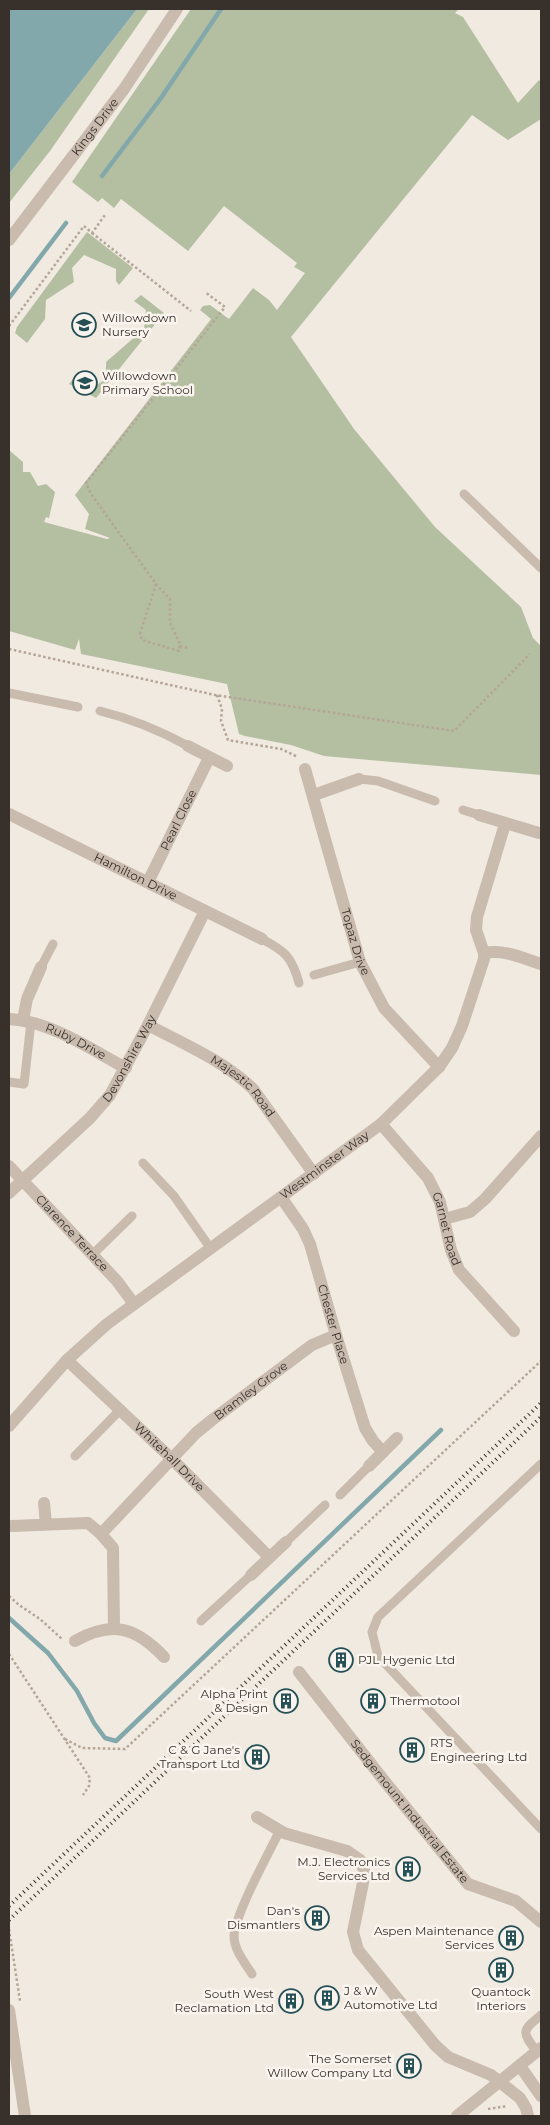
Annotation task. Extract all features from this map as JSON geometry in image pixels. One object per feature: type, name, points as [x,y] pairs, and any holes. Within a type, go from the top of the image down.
[{"type":"street","name":"Kings Drive","points":[[9,240],[124,89],[177,9]]},
{"type":"street","points":[[188,746],[227,766]]},
{"type":"street","name":"Pearl Close","points":[[148,882],[209,758]]},
{"type":"street","name":"Topaz Drive","points":[[305,769],[314,794],[360,962],[384,1008],[439,1067]]},
{"type":"street","points":[[314,794],[359,779]]},
{"type":"street","name":"Hamilton Drive","points":[[9,814],[262,939]]},
{"type":"street","points":[[478,815],[540,834]]},
{"type":"street","points":[[506,824],[477,917],[476,930],[484,952],[506,953],[541,964]]},
{"type":"street","name":"Devonshire Way","points":[[9,1193],[90,1118],[110,1094],[126,1068],[205,911]]},
{"type":"street","name":"Westminster Way","points":[[9,1426],[67,1360],[106,1324],[382,1124],[439,1067],[452,1048],[462,1026],[484,959],[484,952]]},
{"type":"street","points":[[27,1021],[27,999],[41,967]]},
{"type":"street","name":"Ruby Drive","points":[[9,1019],[27,1021],[48,1028],[126,1068]]},
{"type":"street","name":"Majestic Road","points":[[148,1025],[242,1078],[253,1089],[314,1174]]},
{"type":"street","name":"Garnet Road","points":[[382,1124],[428,1178],[440,1202],[451,1250],[459,1270],[514,1331]]},
{"type":"street","points":[[444,1220],[470,1212],[485,1199],[541,1136]]},
{"type":"street","name":"Clarence Terrace","points":[[9,1166],[117,1281],[134,1304]]},
{"type":"street","name":"Chester Place","points":[[281,1197],[304,1228],[365,1428],[383,1452]]},
{"type":"street","name":"Bramley Grove","points":[[101,1534],[212,1420],[312,1345],[336,1335]]},
{"type":"street","name":"Whitehall Drive","points":[[67,1360],[121,1408],[269,1557]]},
{"type":"street","points":[[369,1466],[397,1438]]},
{"type":"street","points":[[44,1503],[46,1524]]},
{"type":"street","points":[[12,1526],[88,1523],[101,1534],[112,1548],[114,1628]]},
{"type":"street","points":[[251,1575],[286,1542]]},
{"type":"street","points":[[75,1642],[87,1634],[114,1628],[129,1631],[143,1637],[164,1656]]},
{"type":"street","name":"Sedgemount Industrial Estate","points":[[299,1672],[468,1884],[516,1901],[541,1922]]},
{"type":"street","points":[[257,1818],[280,1830],[347,1851],[360,1860],[365,1873],[353,1932],[358,1950],[435,2046],[448,2057],[491,2075],[520,2098],[528,2116]]},
{"type":"street","points":[[9,2010],[25,2116]]},
{"type":"street","points":[[458,2116],[539,2050]]},
{"type":"street","points":[[520,2066],[541,2096]]},
{"type":"lane","points":[[464,494],[541,568]]},
{"type":"lane","points":[[9,693],[78,707]]},
{"type":"lane","points":[[100,711],[148,725],[188,746]]},
{"type":"lane","points":[[359,779],[378,781],[435,801]]},
{"type":"lane","points":[[463,810],[478,815]]},
{"type":"lane","points":[[262,939],[280,948],[289,956],[299,983]]},
{"type":"lane","points":[[41,967],[53,944]]},
{"type":"lane","points":[[314,975],[360,962]]},
{"type":"lane","points":[[9,1082],[24,1084],[27,1021]]},
{"type":"lane","points":[[143,1163],[174,1196],[211,1249]]},
{"type":"lane","points":[[92,1255],[132,1216]]},
{"type":"lane","points":[[75,1456],[121,1408]]},
{"type":"lane","points":[[541,1464],[378,1618],[372,1632],[378,1656],[541,1829]]},
{"type":"lane","points":[[340,1494],[369,1466]]},
{"type":"lane","points":[[286,1542],[325,1505]]},
{"type":"lane","points":[[202,1621],[251,1575]]},
{"type":"lane","points":[[252,1974],[238,1952],[234,1936],[241,1912],[280,1830]]},
{"type":"lane","points":[[539,2050],[525,2036],[524,2032],[541,2015]]},
{"type":"path","points":[[92,233],[105,215]]},
{"type":"path","points":[[9,326],[84,226],[191,311]]},
{"type":"path","points":[[156,584],[140,634],[142,640],[179,651],[180,646],[170,622],[170,599],[156,584],[91,494],[86,483],[225,307],[205,292]]},
{"type":"path","points":[[180,646],[188,648]]},
{"type":"path","points":[[9,649],[218,696],[454,730],[530,654]]},
{"type":"path","points":[[218,696],[222,710],[221,721],[228,740],[281,749],[299,758],[305,769]]},
{"type":"path","points":[[65,1739],[82,1748],[125,1749],[541,1361]]},
{"type":"path","points":[[9,1596],[40,1619],[69,1646],[75,1642]]},
{"type":"path","points":[[9,1654],[90,1778],[89,1786],[83,1795]]},
{"type":"path","points":[[9,1929],[19,1992]]},
{"type":"path","points":[[486,2109],[503,2105],[513,2107]]},
{"type":"green space","points":[[137,9],[149,9],[50,151],[9,203],[9,174]]},
{"type":"green space","points":[[191,9],[459,9],[455,13],[463,17],[518,103],[539,80],[541,82],[541,119],[508,140],[472,115],[291,337],[354,429],[435,527],[521,607],[533,638],[541,646],[541,775],[324,756],[291,745],[245,736],[239,734],[227,684],[81,654],[79,639],[75,650],[9,631],[9,450],[23,462],[23,472],[30,472],[38,486],[46,484],[55,492],[49,518],[46,517],[44,522],[107,539],[110,538],[85,529],[89,514],[75,495],[211,319],[200,310],[203,306],[210,305],[229,319],[253,288],[269,300],[277,310],[305,273],[294,267],[297,263],[224,206],[188,251],[121,199],[114,208],[102,198],[98,202],[72,182]]},
{"type":"green space","points":[[87,232],[133,268],[119,285],[116,281],[116,269],[84,255],[72,268],[74,282],[46,300],[45,319],[27,343],[15,333],[17,327]]},
{"type":"green space","points":[[141,295],[164,313],[96,398],[69,384],[78,373],[85,385],[92,388],[106,379],[106,362],[144,329],[146,310],[134,301]]},
{"type":"water","points":[[9,9],[137,9],[9,174]]},
{"type":"waterway","points":[[102,176],[161,98],[221,9]]},
{"type":"waterway","points":[[9,298],[66,223]]},
{"type":"waterway","points":[[9,1618],[48,1653],[77,1691],[94,1723],[105,1738],[116,1741],[441,1430]]},
{"type":"railway","points":[[9,1906],[541,1403]]},
{"type":"railway","points":[[9,1920],[541,1417]]},
{"type":"place","name":"Willowdown Nursery","points":[[84,325]]},
{"type":"place","name":"Willowdown Primary School","points":[[85,383]]},
{"type":"place","name":"PJL Hygenic Ltd","points":[[341,1660]]},
{"type":"place","name":"Alpha Print & Design","points":[[286,1701]]},
{"type":"place","name":"Thermotool","points":[[373,1701]]},
{"type":"place","name":"RTS Engineering Ltd","points":[[412,1750]]},
{"type":"place","name":"C & G Jane's Transport Ltd","points":[[257,1757]]},
{"type":"place","name":"M.J. Electronics Services Ltd","points":[[408,1869]]},
{"type":"place","name":"Dan's Dismantlers","points":[[317,1918]]},
{"type":"place","name":"Aspen Maintenance Services","points":[[511,1938]]},
{"type":"place","name":"Quantock Interiors","points":[[501,1970]]},
{"type":"place","name":"J & W Automotive Ltd","points":[[327,1998]]},
{"type":"place","name":"South West Reclamation Ltd","points":[[291,2001]]},
{"type":"place","name":"The Somerset Willow Company Ltd","points":[[409,2066]]}]
